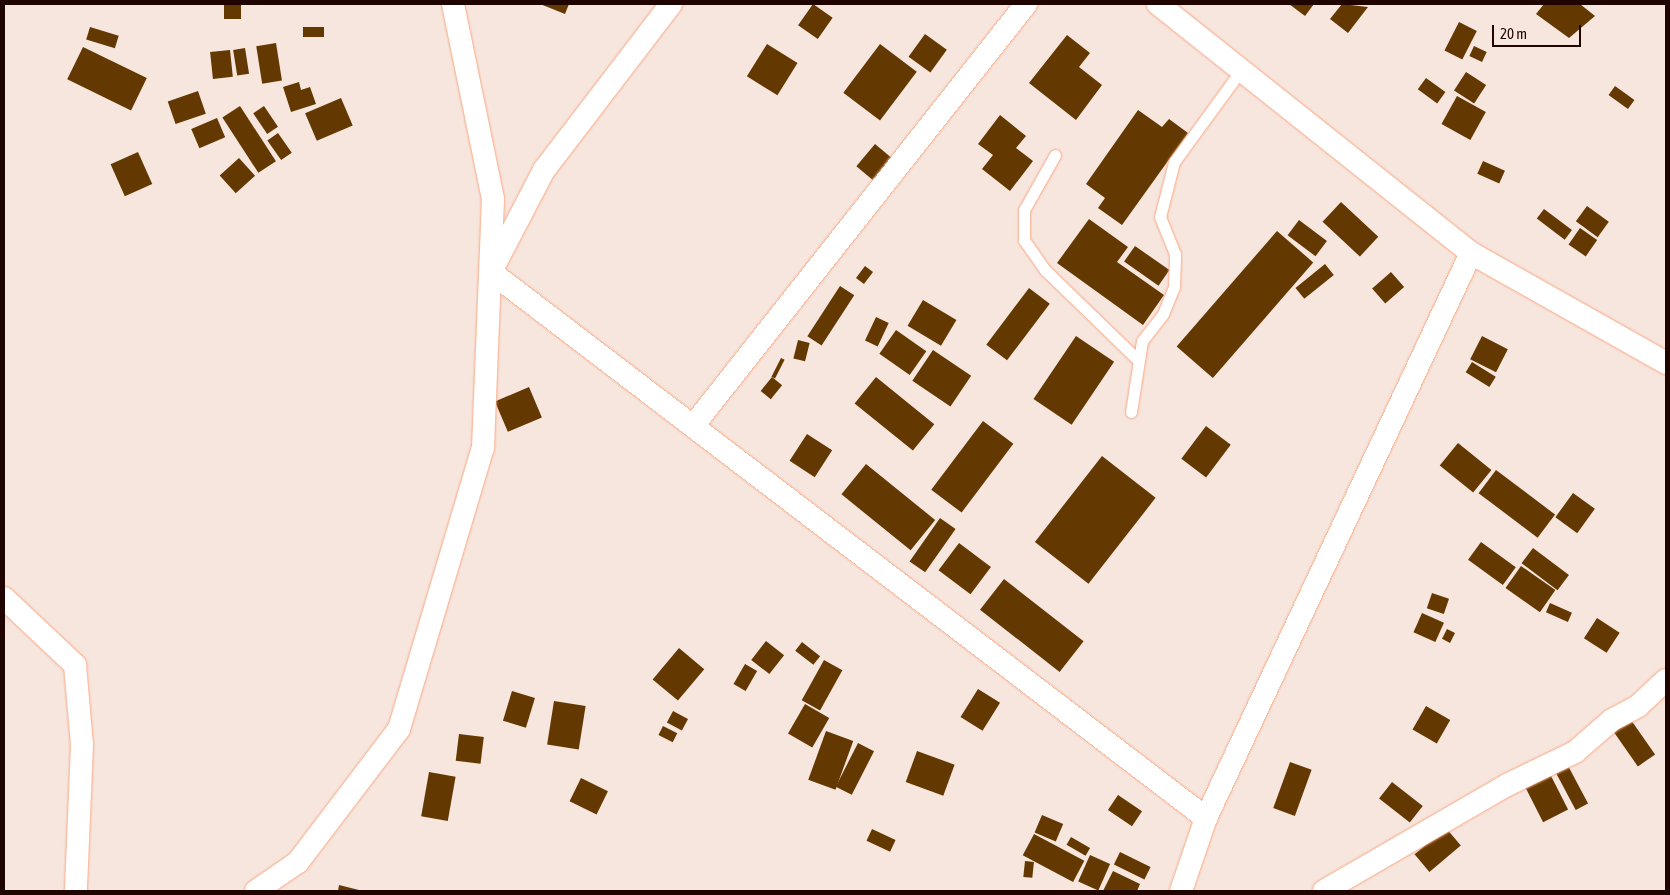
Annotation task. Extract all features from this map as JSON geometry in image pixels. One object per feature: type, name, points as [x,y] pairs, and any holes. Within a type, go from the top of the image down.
[{"type":"street","points":[[256,891],[298,862],[399,729],[483,448],[494,199],[454,4]]},
{"type":"street","points":[[491,272],[544,170],[671,4]]},
{"type":"street","points":[[693,426],[1026,4]]},
{"type":"street","points":[[1158,4],[1471,253],[1666,363]]},
{"type":"street","points":[[1181,891],[1206,818],[1471,253]]},
{"type":"street","points":[[491,272],[1206,818]]},
{"type":"street","points":[[4,598],[75,665],[82,745],[76,891]]},
{"type":"street","points":[[1324,891],[1507,785],[1575,752],[1612,720],[1638,706],[1666,680]]},
{"type":"lane","points":[[1131,412],[1142,341],[1163,314],[1174,287],[1175,254],[1160,217],[1174,162],[1241,70]]},
{"type":"lane","points":[[1055,155],[1024,210],[1024,240],[1045,270],[1138,360]]},
{"type":"building","points":[[224,4],[241,4],[241,19],[224,19]]},
{"type":"building","points":[[540,4],[569,4],[565,14]]},
{"type":"building","points":[[813,4],[833,18],[818,39],[798,25]]},
{"type":"building","points":[[1289,4],[1314,4],[1305,16]]},
{"type":"building","points":[[1342,4],[1368,7],[1348,33],[1330,19]]},
{"type":"building","points":[[1544,4],[1580,4],[1595,16],[1569,38],[1536,14]]},
{"type":"building","points":[[1459,22],[1477,31],[1462,60],[1444,51]]},
{"type":"building","points":[[90,27],[119,36],[115,48],[86,39]]},
{"type":"building","points":[[303,27],[324,27],[324,37],[303,37]]},
{"type":"building","points":[[925,34],[947,50],[930,73],[909,57]]},
{"type":"building","points":[[1067,35],[1090,53],[1079,67],[1102,85],[1076,120],[1029,83]]},
{"type":"building","points":[[276,43],[282,81],[262,84],[256,46]]},
{"type":"building","points":[[767,44],[798,63],[777,95],[747,76]]},
{"type":"building","points":[[880,44],[917,72],[880,120],[843,93]]},
{"type":"building","points":[[1474,46],[1487,52],[1482,62],[1469,56]]},
{"type":"building","points":[[83,47],[147,78],[131,110],[67,79]]},
{"type":"building","points":[[245,48],[249,74],[237,76],[233,50]]},
{"type":"building","points":[[230,50],[233,77],[213,79],[210,52]]},
{"type":"building","points":[[1466,72],[1486,85],[1474,104],[1454,90]]},
{"type":"building","points":[[1426,78],[1445,92],[1437,103],[1418,89]]},
{"type":"building","points":[[299,82],[301,90],[310,87],[316,104],[291,112],[283,87]]},
{"type":"building","points":[[1615,86],[1634,100],[1628,109],[1609,95]]},
{"type":"building","points":[[198,91],[206,114],[176,124],[168,101]]},
{"type":"building","points":[[1457,96],[1486,112],[1470,140],[1441,124]]},
{"type":"building","points":[[341,98],[353,126],[317,141],[305,113]]},
{"type":"building","points":[[240,106],[276,161],[258,173],[222,117]]},
{"type":"building","points":[[264,106],[278,127],[267,134],[253,113]]},
{"type":"building","points":[[1138,110],[1162,127],[1169,119],[1188,133],[1122,225],[1098,208],[1105,198],[1086,184]]},
{"type":"building","points":[[1000,115],[1026,136],[1016,148],[1033,161],[1010,191],[982,169],[993,155],[978,144]]},
{"type":"building","points":[[217,118],[225,137],[199,148],[191,129]]},
{"type":"building","points":[[278,133],[292,153],[281,160],[267,140]]},
{"type":"building","points":[[875,144],[893,159],[874,181],[856,166]]},
{"type":"building","points":[[138,152],[152,184],[125,196],[111,164]]},
{"type":"building","points":[[239,158],[255,176],[236,193],[220,175]]},
{"type":"building","points":[[1483,161],[1505,171],[1499,184],[1477,174]]},
{"type":"building","points":[[1341,202],[1378,237],[1360,257],[1323,222]]},
{"type":"building","points":[[1587,206],[1609,222],[1598,237],[1576,221]]},
{"type":"building","points":[[1544,209],[1572,230],[1565,240],[1537,219]]},
{"type":"building","points":[[1089,219],[1128,247],[1117,262],[1164,295],[1143,325],[1057,263]]},
{"type":"building","points":[[1299,220],[1327,241],[1316,256],[1288,235]]},
{"type":"building","points":[[1580,228],[1597,240],[1586,256],[1569,244]]},
{"type":"building","points":[[1277,231],[1313,262],[1213,378],[1177,346]]},
{"type":"building","points":[[1135,246],[1169,270],[1159,286],[1124,262]]},
{"type":"building","points":[[1325,264],[1334,275],[1304,299],[1295,288]]},
{"type":"building","points":[[865,266],[873,272],[864,284],[856,278]]},
{"type":"building","points":[[1391,272],[1404,287],[1385,303],[1372,288]]},
{"type":"building","points":[[840,286],[854,295],[822,346],[807,336]]},
{"type":"building","points":[[1029,288],[1050,304],[1007,360],[986,345]]},
{"type":"building","points":[[923,300],[956,320],[941,346],[908,326]]},
{"type":"building","points":[[876,317],[889,323],[878,346],[865,341]]},
{"type":"building","points":[[896,330],[926,351],[910,375],[879,354]]},
{"type":"building","points":[[1076,336],[1114,362],[1072,425],[1034,399]]},
{"type":"building","points":[[1482,336],[1508,349],[1496,372],[1470,359]]},
{"type":"building","points":[[798,340],[810,343],[805,361],[793,358]]},
{"type":"building","points":[[933,350],[971,376],[950,406],[912,381]]},
{"type":"building","points":[[781,358],[785,360],[775,379],[771,377]]},
{"type":"building","points":[[1472,362],[1496,377],[1489,387],[1466,372]]},
{"type":"building","points":[[772,377],[782,385],[771,399],[761,391]]},
{"type":"building","points":[[876,377],[934,424],[913,451],[855,403]]},
{"type":"building","points":[[529,387],[542,417],[508,432],[495,401]]},
{"type":"building","points":[[983,421],[1013,444],[962,513],[931,490]]},
{"type":"building","points":[[1206,426],[1231,445],[1206,477],[1181,459]]},
{"type":"building","points":[[807,434],[832,450],[815,477],[790,461]]},
{"type":"building","points":[[1458,443],[1491,470],[1473,493],[1440,466]]},
{"type":"building","points":[[1102,456],[1156,498],[1088,584],[1035,542]]},
{"type":"building","points":[[866,464],[935,520],[911,550],[841,494]]},
{"type":"building","points":[[1496,470],[1555,515],[1538,538],[1479,493]]},
{"type":"building","points":[[1573,493],[1595,509],[1577,533],[1555,517]]},
{"type":"building","points":[[940,518],[956,529],[925,572],[910,561]]},
{"type":"building","points":[[1481,542],[1516,567],[1503,585],[1468,560]]},
{"type":"building","points":[[959,543],[991,567],[970,594],[939,570]]},
{"type":"building","points":[[1533,548],[1569,575],[1558,590],[1522,563]]},
{"type":"building","points":[[1521,566],[1555,590],[1540,612],[1506,588]]},
{"type":"building","points":[[1004,579],[1084,641],[1060,672],[980,610]]},
{"type":"building","points":[[1432,593],[1449,599],[1444,614],[1427,608]]},
{"type":"building","points":[[1550,603],[1572,613],[1568,622],[1546,612]]},
{"type":"building","points":[[1422,613],[1444,623],[1435,642],[1413,632]]},
{"type":"building","points":[[1597,618],[1620,633],[1607,653],[1584,638]]},
{"type":"building","points":[[1447,629],[1455,633],[1450,643],[1442,639]]},
{"type":"building","points":[[766,641],[784,655],[769,674],[751,660]]},
{"type":"building","points":[[802,642],[820,656],[813,665],[795,651]]},
{"type":"building","points":[[679,648],[704,669],[678,701],[653,679]]},
{"type":"building","points":[[824,660],[842,670],[820,710],[802,700]]},
{"type":"building","points":[[745,664],[757,671],[746,691],[734,684]]},
{"type":"building","points":[[978,689],[1000,703],[983,731],[961,717]]},
{"type":"building","points":[[512,691],[535,698],[526,728],[503,721]]},
{"type":"building","points":[[554,701],[586,706],[579,749],[547,744]]},
{"type":"building","points":[[805,704],[829,718],[812,747],[788,733]]},
{"type":"building","points":[[1426,706],[1450,720],[1437,743],[1412,729]]},
{"type":"building","points":[[673,711],[688,719],[682,730],[667,722]]},
{"type":"building","points":[[1631,720],[1655,754],[1638,766],[1614,732]]},
{"type":"building","points":[[663,726],[677,733],[673,742],[658,735]]},
{"type":"building","points":[[826,731],[853,741],[835,790],[808,780]]},
{"type":"building","points":[[459,734],[484,737],[481,764],[456,761]]},
{"type":"building","points":[[858,743],[874,751],[852,795],[836,787]]},
{"type":"building","points":[[917,751],[955,765],[943,796],[906,782]]},
{"type":"building","points":[[1290,762],[1312,770],[1295,816],[1273,808]]},
{"type":"building","points":[[1566,762],[1588,803],[1576,810],[1554,769]]},
{"type":"building","points":[[429,772],[456,777],[448,821],[421,816]]},
{"type":"building","points":[[1549,772],[1568,809],[1543,822],[1524,785]]},
{"type":"building","points":[[581,778],[608,791],[597,815],[570,801]]},
{"type":"building","points":[[1392,782],[1423,806],[1410,823],[1379,799]]},
{"type":"building","points":[[1118,795],[1142,811],[1132,826],[1108,810]]},
{"type":"building","points":[[1042,815],[1063,824],[1056,841],[1035,832]]},
{"type":"building","points":[[1446,828],[1461,846],[1429,872],[1415,854]]},
{"type":"building","points":[[872,829],[896,840],[890,852],[867,841]]},
{"type":"building","points":[[1034,834],[1084,861],[1073,882],[1023,855]]},
{"type":"building","points":[[1071,837],[1090,848],[1086,856],[1066,845]]},
{"type":"building","points":[[1120,852],[1151,867],[1144,879],[1114,865]]},
{"type":"building","points":[[1090,855],[1110,864],[1098,890],[1078,881]]},
{"type":"building","points":[[1025,861],[1034,862],[1032,878],[1023,877]]},
{"type":"building","points":[[1113,871],[1140,884],[1137,891],[1103,891]]},
{"type":"building","points":[[339,885],[363,891],[338,891]]}]
